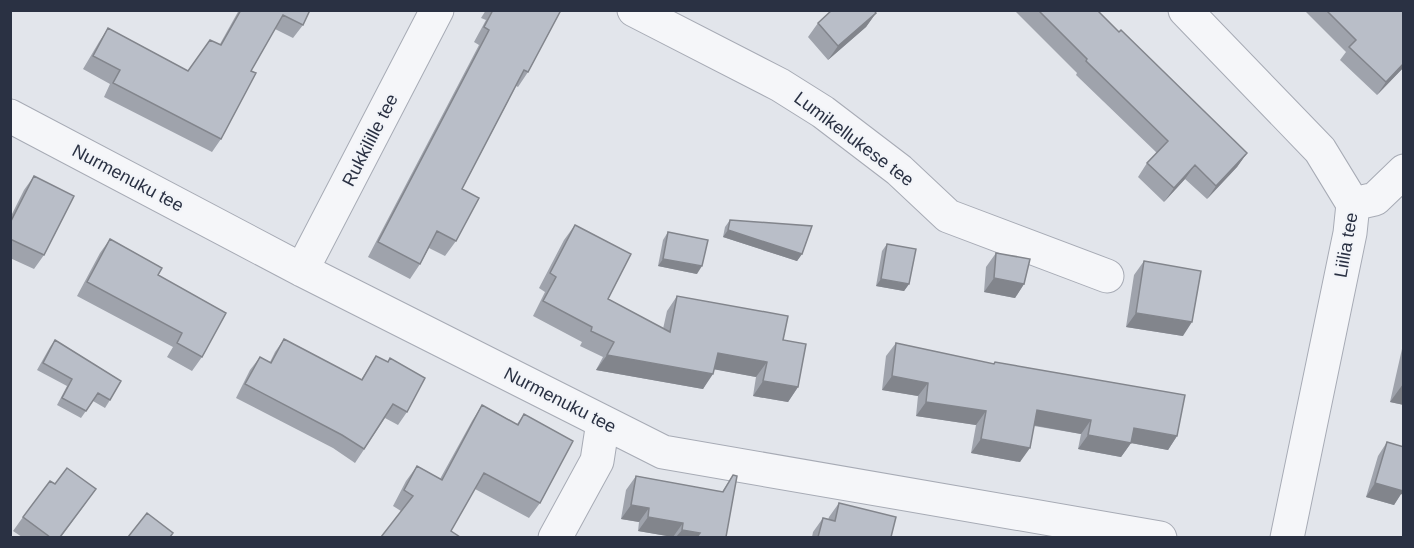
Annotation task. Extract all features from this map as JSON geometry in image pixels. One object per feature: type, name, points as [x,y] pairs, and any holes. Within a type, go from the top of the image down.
[{"type":"street","name":"Rukkilille tee","points":[[302,270],[437,10]]},
{"type":"street","name":"Lumikellukese tee","points":[[634,10],[789,90],[823,112],[899,170],[948,216],[1107,276]]},
{"type":"street","name":"Liilia tee","points":[[1185,10],[1320,150],[1353,204],[1347,245],[1287,537]]},
{"type":"street","name":"Nurmenuku tee","points":[[10,116],[302,270],[663,452],[1160,537]]},
{"type":"street","points":[[1353,204],[1375,199],[1404,171]]},
{"type":"street","points":[[555,537],[597,461],[603,422]]},
{"type":"building","points":[[241,10],[310,10],[303,25],[283,15],[251,71],[256,73],[221,139],[113,83],[120,70],[93,56],[108,28],[188,71],[210,40],[221,45]]},
{"type":"building","points":[[493,10],[561,10],[528,72],[524,70],[462,189],[479,198],[456,241],[437,231],[420,264],[378,242],[489,30],[484,27]]},
{"type":"building","points":[[832,10],[874,10],[876,13],[838,46],[818,23]]},
{"type":"building","points":[[1038,10],[1097,10],[1119,32],[1121,30],[1247,153],[1216,186],[1195,165],[1174,188],[1147,163],[1168,141],[1086,61],[1087,59]]},
{"type":"building","points":[[1326,10],[1404,10],[1404,63],[1386,82],[1349,47],[1356,40]]},
{"type":"building","points":[[34,176],[74,196],[44,255],[10,239],[10,223]]},
{"type":"building","points":[[730,220],[812,226],[802,254],[728,230]]},
{"type":"building","points":[[575,225],[631,254],[608,299],[670,332],[677,296],[788,316],[783,340],[806,344],[798,387],[763,381],[767,362],[718,353],[713,374],[607,355],[614,342],[591,331],[592,327],[543,301],[556,277],[550,273]]},
{"type":"building","points":[[668,232],[708,240],[702,266],[663,259]]},
{"type":"building","points":[[110,239],[162,268],[158,275],[226,313],[202,357],[177,343],[182,333],[87,282]]},
{"type":"building","points":[[887,244],[916,249],[909,284],[881,279]]},
{"type":"building","points":[[996,253],[1030,259],[1024,284],[994,278]]},
{"type":"building","points":[[1144,261],[1201,271],[1192,322],[1136,313]]},
{"type":"building","points":[[284,339],[362,380],[376,356],[388,362],[390,358],[425,378],[407,412],[393,404],[364,449],[245,384],[260,357],[271,363]]},
{"type":"building","points":[[55,340],[121,381],[110,400],[98,393],[86,411],[62,398],[72,379],[43,363]]},
{"type":"building","points":[[896,343],[994,364],[995,362],[1185,395],[1177,436],[1134,428],[1131,443],[1088,435],[1091,420],[1037,410],[1030,448],[981,439],[986,411],[926,402],[928,383],[892,376]]},
{"type":"building","points":[[482,405],[518,425],[524,414],[573,441],[540,503],[484,473],[451,531],[460,537],[381,537],[413,496],[404,490],[417,466],[442,480]]},
{"type":"building","points":[[1387,442],[1404,447],[1403,491],[1375,483]]},
{"type":"building","points":[[67,468],[96,489],[60,537],[50,537],[23,517],[50,481],[55,484]]},
{"type":"building","points":[[733,475],[737,476],[726,537],[697,537],[700,533],[682,530],[683,523],[648,517],[649,508],[631,505],[636,476],[723,492]]},
{"type":"building","points":[[839,503],[896,517],[891,537],[818,537],[823,518],[835,521]]},
{"type":"building","points":[[147,513],[173,533],[170,537],[128,537]]}]
